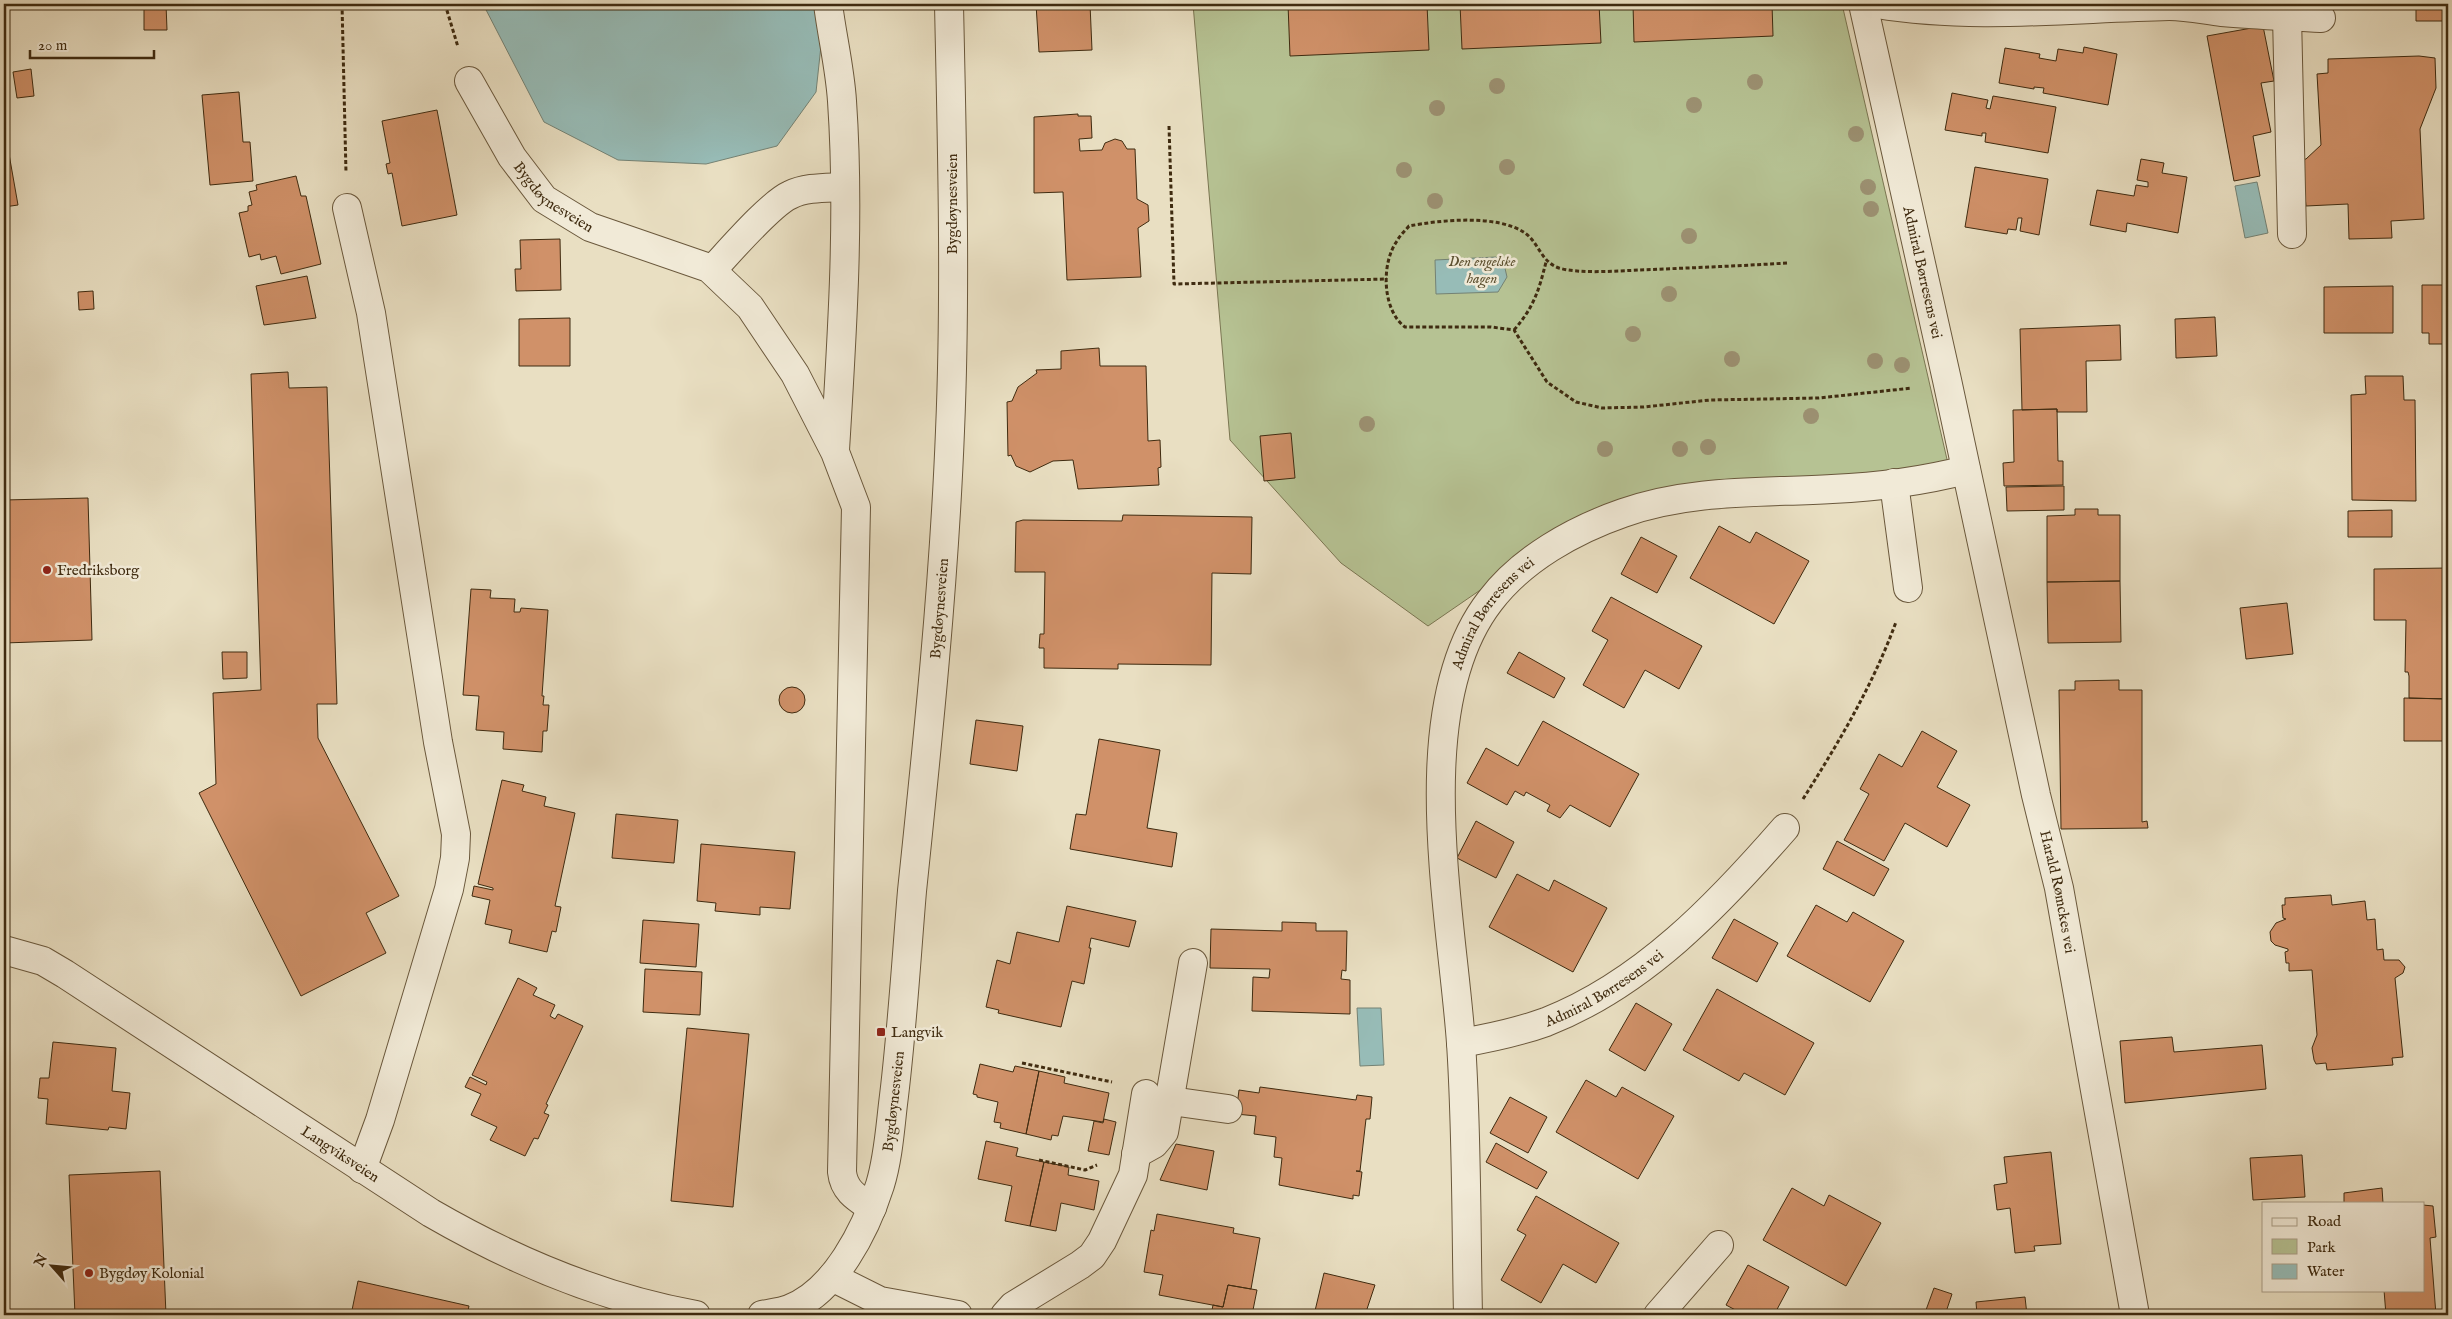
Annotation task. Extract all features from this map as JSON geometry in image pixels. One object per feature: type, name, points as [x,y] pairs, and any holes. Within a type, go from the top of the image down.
[{"type":"street","points":[[828,4],[842,100],[844,187],[845,278],[835,452]]},
{"type":"street","name":"Bygdøynesveien","points":[[832,1277],[861,1231],[881,1182],[897,1073],[904,975],[923,800],[945,536],[953,360],[949,4]]},
{"type":"street","name":"Admiral Børresens vei","points":[[1468,1315],[1461,1043],[1445,863],[1440,781],[1442,740],[1458,665],[1472,630],[1490,600],[1540,554],[1588,526],[1627,512],[1711,495],[1832,489],[1894,483],[1966,470],[1863,4]]},
{"type":"street","points":[[1877,4],[1913,10],[1963,12],[2054,11],[2172,6],[2321,18]]},
{"type":"street","points":[[2287,16],[2292,234]]},
{"type":"street","name":"Bygdøynesveien","points":[[469,81],[512,157],[544,199],[590,227],[712,270],[750,307],[795,374],[835,452],[856,507],[842,1172],[843,1182],[849,1192],[872,1208]]},
{"type":"street","points":[[712,270],[765,216],[789,195],[818,188],[844,187]]},
{"type":"street","points":[[346,208],[371,313],[438,742],[456,834],[455,858],[449,889],[380,1120],[362,1169]]},
{"type":"street","name":"Harald Rømckes vei","points":[[1966,470],[2036,796],[2059,888],[2135,1315]]},
{"type":"street","points":[[1894,483],[1908,588]]},
{"type":"street","name":"Admiral Børresens vei","points":[[1461,1043],[1510,1033],[1546,1022],[1587,1002],[1624,978],[1682,936],[1737,884],[1785,828]]},
{"type":"street","name":"Langviksveien","points":[[4,950],[43,961],[65,974],[362,1169],[472,1237],[526,1263],[626,1300],[696,1315]]},
{"type":"street","points":[[1005,1315],[1013,1306],[1092,1256],[1119,1209],[1133,1175],[1135,1160],[1160,1140],[1164,1132],[1158,1098],[1193,962]]},
{"type":"street","points":[[1158,1098],[1228,1109]]},
{"type":"street","points":[[1658,1315],[1719,1245]]},
{"type":"street","points":[[762,1315],[790,1309],[814,1295],[832,1277],[880,1301],[958,1315]]},
{"type":"path","points":[[342,4],[346,208]]},
{"type":"path","points":[[445,4],[469,81]]},
{"type":"path","points":[[1169,126],[1174,284],[1387,279]]},
{"type":"path","points":[[1514,330],[1491,327],[1405,327],[1396,321],[1388,302],[1385,285],[1390,258],[1396,242],[1409,226],[1465,220],[1503,223],[1525,234],[1538,247],[1546,262],[1560,268],[1604,271],[1788,263]]},
{"type":"path","points":[[1514,330],[1527,315],[1536,299],[1546,262]]},
{"type":"path","points":[[1514,330],[1547,382],[1576,402],[1602,408],[1644,407],[1710,400],[1819,398],[1912,388],[1947,380]]},
{"type":"path","points":[[1785,828],[1861,702],[1885,652],[1908,588]]},
{"type":"path","points":[[1022,1062],[1138,1088],[1158,1098]]},
{"type":"path","points":[[1039,1160],[1085,1170],[1106,1161],[1135,1160]]},
{"type":"green space","name":"Den engelske hagen","points":[[1193,4],[1842,4],[1949,468],[1604,505],[1428,626],[1341,563],[1230,440]]},
{"type":"water","points":[[483,4],[821,4],[824,18],[816,92],[777,146],[706,164],[618,160],[544,122]]},
{"type":"water","points":[[2257,182],[2268,233],[2245,238],[2235,186]]},
{"type":"water","points":[[1496,257],[1504,264],[1507,277],[1498,292],[1436,294],[1435,260]]},
{"type":"water","points":[[1357,1008],[1381,1008],[1384,1065],[1360,1066]]},
{"type":"building","points":[[144,4],[166,4],[167,30],[144,30]]},
{"type":"building","points":[[1036,4],[1090,4],[1092,50],[1039,52]]},
{"type":"building","points":[[1288,4],[1427,4],[1429,50],[1290,56]]},
{"type":"building","points":[[1460,4],[1599,4],[1601,43],[1462,49]]},
{"type":"building","points":[[1633,4],[1772,4],[1773,36],[1634,42]]},
{"type":"building","points":[[2416,4],[2448,4],[2448,21],[2416,21]]},
{"type":"building","points":[[2263,26],[2274,81],[2261,83],[2271,132],[2253,136],[2260,176],[2234,181],[2207,36]]},
{"type":"building","points":[[2084,47],[2117,54],[2108,105],[2043,93],[2044,88],[2034,87],[2034,89],[1999,83],[2005,48],[2040,54],[2039,58],[2056,61],[2058,49],[2083,53]]},
{"type":"building","points":[[2419,56],[2435,58],[2436,88],[2420,129],[2424,219],[2391,221],[2392,238],[2349,239],[2348,204],[2306,206],[2301,160],[2306,159],[2321,145],[2317,74],[2328,73],[2328,59]]},
{"type":"building","points":[[31,69],[34,96],[17,98],[13,72]]},
{"type":"building","points":[[239,92],[243,142],[250,142],[253,181],[210,185],[202,95]]},
{"type":"building","points":[[1952,93],[1988,100],[1986,108],[1990,109],[1993,96],[2056,107],[2048,153],[1985,142],[1986,133],[1982,133],[1982,136],[1945,130]]},
{"type":"building","points":[[437,110],[457,215],[402,226],[392,173],[388,174],[386,164],[390,163],[382,121]]},
{"type":"building","points":[[1078,114],[1078,116],[1091,116],[1092,138],[1079,139],[1080,151],[1102,150],[1105,143],[1115,139],[1122,141],[1127,149],[1135,149],[1137,199],[1148,205],[1149,221],[1138,228],[1141,277],[1067,280],[1063,192],[1034,193],[1034,117]]},
{"type":"building","points":[[4,137],[6,137],[18,205],[4,207]]},
{"type":"building","points":[[2141,159],[2164,163],[2162,173],[2187,177],[2178,233],[2127,223],[2126,232],[2090,225],[2097,190],[2134,196],[2136,185],[2148,187],[2148,182],[2137,180]]},
{"type":"building","points":[[1975,167],[2048,179],[2039,235],[2020,231],[2022,218],[2018,218],[2016,230],[2008,229],[2007,234],[1965,227]]},
{"type":"building","points":[[296,176],[301,196],[306,196],[321,264],[281,274],[276,256],[261,260],[260,254],[249,257],[239,213],[248,211],[248,206],[252,205],[249,192],[257,190],[256,185]]},
{"type":"building","points":[[560,239],[561,290],[516,291],[515,269],[521,269],[520,240]]},
{"type":"building","points":[[307,276],[316,318],[264,325],[256,286]]},
{"type":"building","points":[[2422,285],[2448,285],[2448,344],[2429,344],[2429,333],[2422,333]]},
{"type":"building","points":[[2393,286],[2393,333],[2324,333],[2324,287]]},
{"type":"building","points":[[93,291],[94,309],[79,310],[78,292]]},
{"type":"building","points":[[2215,317],[2217,356],[2176,358],[2175,319]]},
{"type":"building","points":[[570,318],[570,366],[519,366],[519,319]]},
{"type":"building","points":[[2120,325],[2121,360],[2086,361],[2087,412],[2057,412],[2057,409],[2022,410],[2020,329]]},
{"type":"building","points":[[1099,348],[1100,366],[1146,366],[1148,441],[1160,440],[1161,467],[1158,468],[1159,485],[1078,489],[1073,460],[1053,461],[1030,472],[1016,466],[1011,455],[1008,456],[1007,402],[1012,401],[1018,387],[1037,373],[1036,370],[1061,369],[1061,351]]},
{"type":"building","points":[[288,372],[289,388],[327,387],[337,704],[317,704],[318,738],[399,896],[366,913],[386,953],[301,996],[199,793],[216,784],[213,693],[261,690],[251,374]]},
{"type":"building","points":[[2365,376],[2403,376],[2404,400],[2415,400],[2416,501],[2352,500],[2351,395],[2366,394]]},
{"type":"building","points":[[2057,409],[2058,461],[2063,461],[2063,485],[2004,486],[2003,463],[2014,462],[2013,410]]},
{"type":"building","points":[[1291,433],[1295,478],[1264,481],[1260,436]]},
{"type":"building","points":[[2064,486],[2064,510],[2007,511],[2006,487]]},
{"type":"building","name":"Fredriksborg","points":[[88,498],[92,640],[4,643],[4,500]]},
{"type":"building","points":[[2075,509],[2098,509],[2098,515],[2120,515],[2120,581],[2047,582],[2047,516],[2075,515]]},
{"type":"building","points":[[2392,510],[2392,537],[2348,537],[2348,511]]},
{"type":"building","points":[[1123,515],[1252,517],[1251,574],[1212,573],[1211,665],[1118,664],[1118,669],[1044,668],[1044,648],[1039,648],[1040,634],[1044,634],[1045,572],[1015,572],[1016,522],[1023,520],[1122,521]]},
{"type":"building","points":[[1719,526],[1750,543],[1756,532],[1809,561],[1774,624],[1690,578]]},
{"type":"building","points":[[1641,537],[1677,556],[1657,593],[1621,574]]},
{"type":"building","points":[[2448,568],[2448,699],[2409,698],[2409,676],[2408,672],[2405,672],[2406,620],[2374,620],[2374,569]]},
{"type":"building","points":[[2120,581],[2121,642],[2048,643],[2047,582]]},
{"type":"building","points":[[471,589],[491,590],[490,598],[515,599],[514,612],[520,612],[521,608],[548,610],[542,696],[544,696],[543,705],[549,705],[547,731],[543,731],[542,752],[503,749],[504,732],[476,730],[479,696],[463,695]]},
{"type":"building","points":[[1611,597],[1702,646],[1679,689],[1645,670],[1624,708],[1583,685],[1608,640],[1592,631]]},
{"type":"building","points":[[2287,603],[2293,654],[2246,659],[2240,608]]},
{"type":"building","points":[[222,652],[247,652],[247,678],[223,679]]},
{"type":"building","points":[[1519,652],[1565,678],[1554,698],[1507,673]]},
{"type":"building","points":[[2119,680],[2119,690],[2142,690],[2142,822],[2147,821],[2148,828],[2061,829],[2059,690],[2075,690],[2075,681]]},
{"type":"building","points":[[792,687],[801,691],[805,700],[801,709],[792,713],[783,709],[779,700],[783,691]]},
{"type":"building","points":[[2404,698],[2448,699],[2448,741],[2404,741]]},
{"type":"building","points":[[976,720],[1023,726],[1017,771],[970,764]]},
{"type":"building","points":[[1543,721],[1639,774],[1610,827],[1570,805],[1560,818],[1547,811],[1550,805],[1526,792],[1524,796],[1515,791],[1507,805],[1467,783],[1486,748],[1518,766]]},
{"type":"building","points":[[1922,731],[1957,751],[1937,787],[1970,805],[1947,847],[1905,823],[1884,861],[1844,840],[1869,794],[1860,789],[1879,754],[1902,767]]},
{"type":"building","points":[[1099,739],[1160,750],[1147,828],[1177,833],[1172,867],[1070,849],[1076,814],[1086,815]]},
{"type":"building","points":[[502,780],[524,785],[522,791],[546,797],[544,806],[575,813],[555,906],[561,907],[556,932],[552,931],[547,952],[509,943],[512,930],[485,924],[490,900],[472,896],[474,886],[493,890],[493,888],[478,884]]},
{"type":"building","points":[[616,814],[678,820],[674,863],[612,858]]},
{"type":"building","points":[[1476,821],[1514,842],[1496,878],[1457,858]]},
{"type":"building","points":[[1837,841],[1889,869],[1874,896],[1823,869]]},
{"type":"building","points":[[701,844],[795,852],[790,909],[760,907],[760,915],[715,911],[716,903],[697,901]]},
{"type":"building","points":[[1517,874],[1549,891],[1554,880],[1607,908],[1573,972],[1489,927]]},
{"type":"building","points":[[2331,895],[2332,905],[2365,901],[2367,920],[2375,919],[2377,950],[2383,949],[2384,960],[2399,960],[2405,967],[2403,973],[2395,978],[2403,1057],[2392,1058],[2393,1065],[2327,1070],[2326,1063],[2316,1064],[2314,1060],[2312,1048],[2317,1035],[2312,970],[2289,971],[2289,963],[2286,963],[2285,952],[2288,949],[2275,945],[2271,941],[2270,932],[2276,923],[2286,919],[2283,918],[2282,905],[2285,905],[2285,898]]},
{"type":"building","points":[[1816,905],[1847,922],[1853,912],[1904,941],[1870,1002],[1787,956]]},
{"type":"building","points":[[1067,906],[1136,921],[1129,947],[1091,938],[1089,948],[1091,948],[1084,984],[1072,981],[1061,1027],[998,1013],[999,1010],[986,1007],[997,960],[1010,964],[1017,932],[1059,942]]},
{"type":"building","points":[[1734,919],[1778,943],[1757,982],[1712,958]]},
{"type":"building","points":[[643,920],[699,924],[696,967],[640,963]]},
{"type":"building","points":[[1282,922],[1316,923],[1316,931],[1347,931],[1346,971],[1342,970],[1341,979],[1350,980],[1350,1014],[1252,1011],[1253,977],[1269,978],[1270,969],[1210,968],[1211,929],[1282,931]]},
{"type":"building","points":[[645,969],[702,972],[700,1015],[643,1012]]},
{"type":"building","points":[[518,978],[537,988],[533,995],[555,1005],[550,1016],[555,1019],[558,1014],[583,1026],[546,1104],[548,1105],[544,1113],[549,1115],[538,1139],[534,1138],[525,1156],[490,1140],[497,1127],[471,1115],[481,1094],[465,1087],[470,1077],[486,1085],[487,1082],[472,1075]]},
{"type":"building","points":[[1717,989],[1814,1043],[1785,1095],[1744,1073],[1739,1081],[1683,1050]]},
{"type":"building","points":[[1636,1003],[1672,1024],[1645,1071],[1609,1050]]},
{"type":"building","points":[[687,1028],[749,1034],[733,1207],[671,1201]]},
{"type":"building","points":[[2172,1037],[2174,1052],[2262,1045],[2266,1089],[2125,1103],[2120,1041]]},
{"type":"building","points":[[53,1042],[116,1048],[112,1091],[130,1093],[126,1129],[109,1127],[108,1130],[46,1124],[48,1099],[38,1098],[40,1078],[49,1078]]},
{"type":"building","points":[[980,1064],[1013,1072],[1015,1066],[1039,1071],[1026,1134],[1000,1128],[1001,1123],[994,1122],[998,1102],[977,1097],[977,1095],[973,1094]]},
{"type":"building","points":[[1039,1071],[1065,1077],[1064,1083],[1109,1093],[1103,1122],[1063,1116],[1058,1136],[1052,1135],[1051,1140],[1026,1134]]},
{"type":"building","points":[[1586,1080],[1616,1097],[1622,1087],[1674,1116],[1638,1179],[1556,1132]]},
{"type":"building","points":[[1260,1087],[1356,1100],[1357,1095],[1372,1097],[1370,1119],[1366,1119],[1360,1171],[1356,1171],[1362,1172],[1359,1196],[1353,1195],[1353,1199],[1279,1185],[1282,1158],[1274,1157],[1276,1137],[1254,1134],[1256,1116],[1236,1114],[1239,1090],[1259,1093]]},
{"type":"building","points":[[1510,1097],[1547,1117],[1528,1153],[1490,1133]]},
{"type":"building","points":[[1104,1119],[1116,1122],[1109,1155],[1088,1151],[1094,1121],[1103,1123]]},
{"type":"building","points":[[986,1141],[1018,1148],[1016,1156],[1044,1162],[1030,1226],[1005,1221],[1012,1186],[978,1179]]},
{"type":"building","points":[[1496,1143],[1547,1172],[1537,1189],[1486,1162]]},
{"type":"building","points":[[1176,1144],[1214,1151],[1207,1190],[1160,1180]]},
{"type":"building","points":[[2051,1152],[2061,1244],[2034,1246],[2035,1251],[2015,1253],[2010,1208],[1997,1210],[1994,1185],[2007,1183],[2004,1157]]},
{"type":"building","points":[[2302,1155],[2305,1197],[2253,1200],[2250,1158]]},
{"type":"building","points":[[1044,1162],[1069,1167],[1068,1175],[1099,1181],[1094,1210],[1061,1203],[1056,1231],[1030,1226]]},
{"type":"building","points":[[160,1171],[166,1315],[75,1315],[69,1175]]},
{"type":"building","points":[[1792,1188],[1824,1206],[1829,1195],[1881,1223],[1846,1286],[1763,1240]]},
{"type":"building","points":[[2382,1188],[2383,1202],[2344,1202],[2344,1193]]},
{"type":"building","points":[[1536,1196],[1619,1243],[1596,1283],[1563,1264],[1541,1303],[1501,1280],[1526,1235],[1517,1230]]},
{"type":"building","points":[[2424,1205],[2433,1206],[2436,1237],[2430,1238],[2436,1315],[2386,1315],[2384,1292],[2424,1292]]},
{"type":"building","points":[[1157,1214],[1234,1228],[1233,1233],[1260,1238],[1251,1289],[1228,1285],[1223,1307],[1159,1295],[1163,1275],[1144,1272],[1151,1230],[1154,1231]]},
{"type":"building","points":[[1748,1265],[1789,1287],[1774,1315],[1745,1315],[1726,1305]]},
{"type":"building","points":[[1324,1273],[1375,1285],[1365,1315],[1314,1315]]},
{"type":"building","points":[[358,1281],[469,1306],[467,1315],[351,1315]]},
{"type":"building","points":[[1228,1285],[1257,1290],[1252,1315],[1211,1315],[1213,1305],[1223,1307]]},
{"type":"building","points":[[1934,1288],[1952,1294],[1945,1315],[1926,1310]]},
{"type":"building","points":[[2025,1297],[2027,1315],[1977,1315],[1976,1302]]},
{"type":"building","points":[[2075,1311],[2075,1315],[2037,1315]]},
{"type":"place","name":"Fredriksborg","points":[[47,570]]},
{"type":"place","name":"Langvik","points":[[881,1032]]},
{"type":"place","name":"Bygdøy Kolonial","points":[[89,1273]]}]
